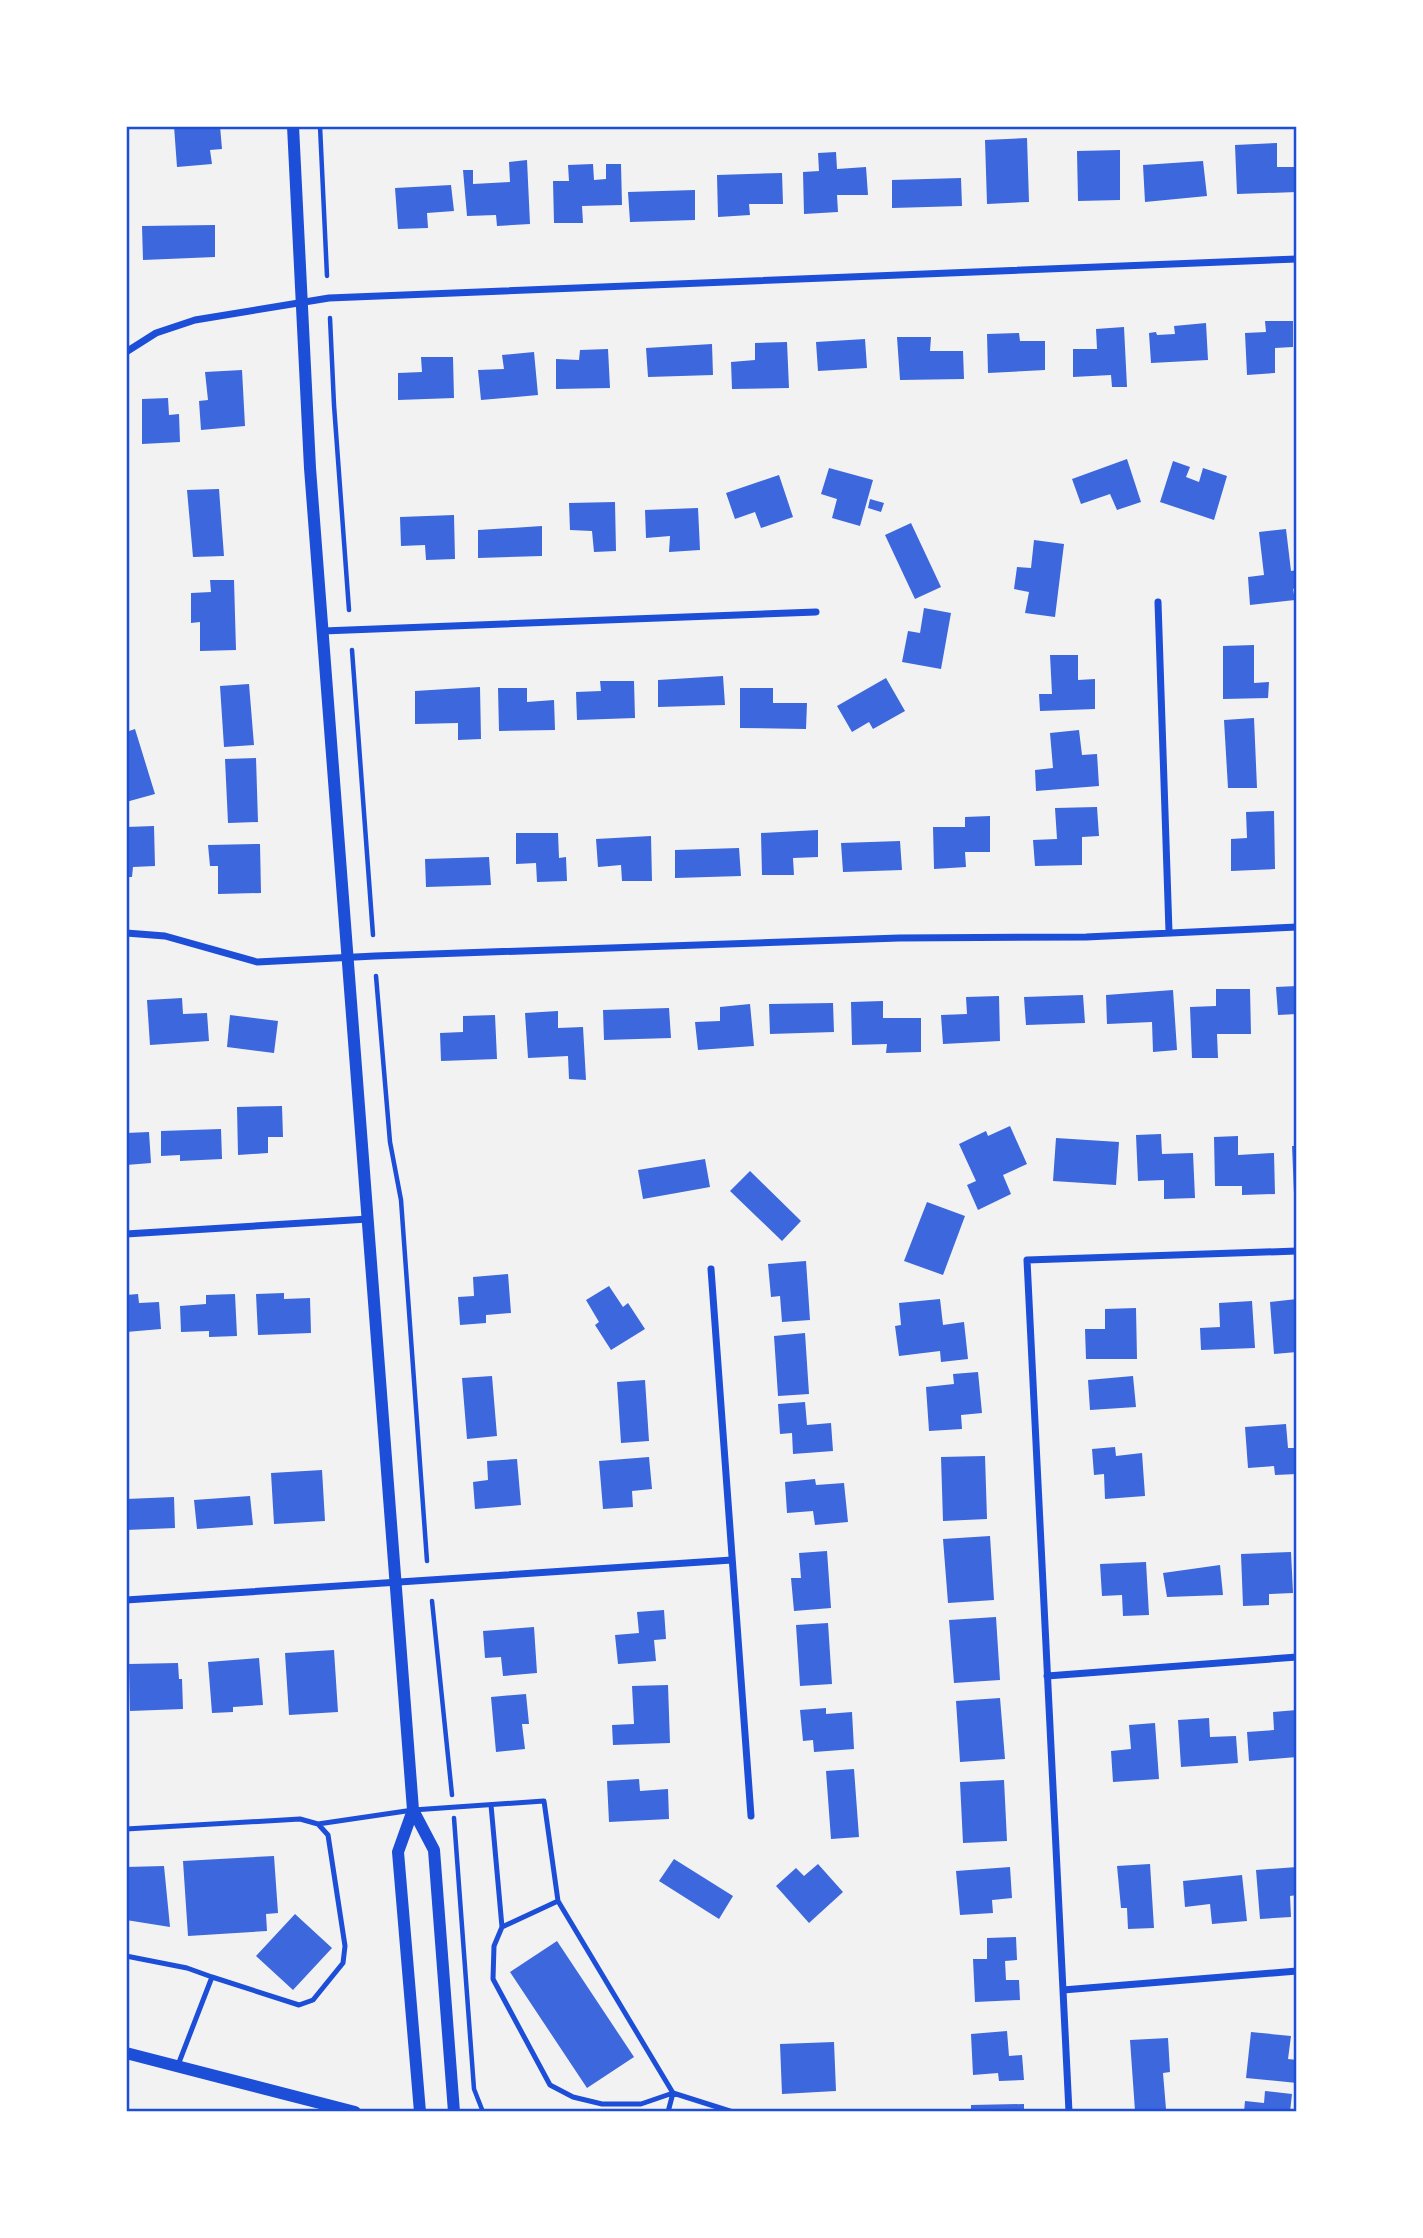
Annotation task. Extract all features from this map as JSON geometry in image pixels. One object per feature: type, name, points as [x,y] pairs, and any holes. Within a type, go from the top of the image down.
[{"type":"street","points":[[293,126],[310,468],[413,1810],[434,1850],[454,2112]]},
{"type":"street","points":[[126,352],[156,333],[195,320],[329,298],[1297,259]]},
{"type":"street","points":[[1158,603],[1169,932]]},
{"type":"street","points":[[323,631],[816,612]]},
{"type":"street","points":[[126,933],[165,936],[257,962],[885,939],[1086,937],[1297,927]]},
{"type":"street","points":[[126,1234],[368,1219]]},
{"type":"street","points":[[1069,2112],[1027,1260],[1297,1251]]},
{"type":"street","points":[[711,1269],[751,1816]]},
{"type":"street","points":[[126,1600],[732,1560]]},
{"type":"street","points":[[1047,1676],[1297,1657]]},
{"type":"street","points":[[413,1810],[398,1852],[419,2112]]},
{"type":"street","points":[[1063,1990],[1297,1971]]},
{"type":"street","points":[[126,2053],[355,2112]]},
{"type":"lane","points":[[126,1829],[300,1819],[318,1824],[413,1810],[544,1801],[558,1901],[673,2093],[668,2112]]},
{"type":"lane","points":[[491,1805],[502,1927],[494,1946],[493,1979],[550,2085],[573,2098],[602,2104],[641,2104],[673,2093],[733,2112]]},
{"type":"lane","points":[[126,1956],[187,1968],[299,2005],[313,2000],[343,1963],[345,1946],[328,1835],[318,1824]]},
{"type":"lane","points":[[502,1927],[558,1901]]},
{"type":"lane","points":[[177,2067],[212,1977]]},
{"type":"path","points":[[320,126],[327,276]]},
{"type":"path","points":[[330,318],[349,610]]},
{"type":"path","points":[[352,650],[373,934]]},
{"type":"path","points":[[376,976],[390,1142],[401,1200],[427,1561]]},
{"type":"path","points":[[432,1601],[453,1807],[474,2090],[483,2112]]},
{"type":"building","points":[[174,126],[220,126],[222,149],[210,150],[212,164],[177,167]]},
{"type":"building","points":[[1027,138],[1029,202],[987,204],[985,140]]},
{"type":"building","points":[[1277,143],[1277,167],[1297,167],[1297,192],[1237,194],[1235,145]]},
{"type":"building","points":[[1120,150],[1120,200],[1078,201],[1077,151]]},
{"type":"building","points":[[836,152],[837,169],[866,167],[868,195],[837,195],[838,212],[804,214],[803,172],[819,171],[818,153]]},
{"type":"building","points":[[527,160],[530,224],[497,226],[496,215],[467,216],[463,170],[473,170],[473,184],[510,182],[509,162]]},
{"type":"building","points":[[1203,161],[1207,196],[1145,202],[1143,165]]},
{"type":"building","points":[[593,164],[594,180],[606,179],[606,164],[621,164],[622,205],[582,206],[583,223],[554,223],[553,181],[569,181],[568,165]]},
{"type":"building","points":[[782,173],[783,204],[749,204],[750,215],[718,217],[717,175]]},
{"type":"building","points":[[961,178],[962,206],[892,208],[892,180]]},
{"type":"building","points":[[451,185],[454,211],[427,213],[428,228],[398,229],[395,188]]},
{"type":"building","points":[[695,190],[695,220],[630,222],[628,192]]},
{"type":"building","points":[[215,225],[215,257],[143,260],[142,226]]},
{"type":"building","points":[[1265,321],[1293,321],[1293,347],[1275,348],[1275,373],[1247,375],[1245,333],[1266,332]]},
{"type":"building","points":[[1206,323],[1208,360],[1151,363],[1149,333],[1175,334],[1174,326]]},
{"type":"building","points":[[1124,327],[1127,387],[1112,387],[1111,375],[1073,377],[1073,349],[1097,349],[1096,329]]},
{"type":"building","points":[[1019,333],[1020,341],[1045,341],[1045,370],[988,373],[987,334]]},
{"type":"building","points":[[897,337],[931,337],[930,351],[963,351],[964,379],[900,380]]},
{"type":"building","points":[[865,339],[867,368],[818,371],[816,342]]},
{"type":"building","points":[[787,342],[789,388],[732,389],[731,362],[755,360],[755,343]]},
{"type":"building","points":[[712,344],[713,375],[648,377],[646,348]]},
{"type":"building","points":[[608,349],[610,388],[556,389],[556,359],[579,360],[580,350]]},
{"type":"building","points":[[534,352],[538,395],[481,400],[478,370],[504,369],[502,355]]},
{"type":"building","points":[[421,357],[453,357],[454,398],[398,400],[398,373],[422,372]]},
{"type":"building","points":[[242,370],[245,426],[201,430],[199,401],[208,400],[205,372]]},
{"type":"building","points":[[168,398],[169,415],[179,414],[180,442],[142,444],[142,399]]},
{"type":"building","points":[[1127,459],[1141,502],[1117,510],[1110,494],[1081,504],[1072,479]]},
{"type":"building","points":[[1173,461],[1190,467],[1186,477],[1199,482],[1203,468],[1227,476],[1214,520],[1160,502]]},
{"type":"building","points":[[829,468],[873,480],[860,526],[832,518],[837,499],[821,494]]},
{"type":"building","points":[[779,475],[793,517],[761,528],[755,512],[735,519],[726,493]]},
{"type":"building","points":[[219,489],[224,556],[193,557],[187,490]]},
{"type":"building","points":[[870,499],[884,503],[881,512],[868,508]]},
{"type":"building","points":[[615,502],[616,551],[594,552],[592,531],[570,530],[569,503]]},
{"type":"building","points":[[698,508],[700,550],[669,552],[670,536],[646,538],[645,510]]},
{"type":"building","points":[[454,515],[455,559],[426,560],[425,545],[401,546],[400,517]]},
{"type":"building","points":[[911,523],[941,587],[915,599],[885,535]]},
{"type":"building","points":[[542,526],[542,556],[478,558],[478,530]]},
{"type":"building","points":[[1286,529],[1291,571],[1297,570],[1297,588],[1293,589],[1295,600],[1250,605],[1248,577],[1264,575],[1259,532]]},
{"type":"building","points":[[1034,540],[1064,544],[1055,617],[1025,613],[1029,592],[1014,589],[1017,567],[1031,568]]},
{"type":"building","points":[[210,580],[234,580],[236,650],[200,651],[200,622],[191,623],[191,593],[211,592]]},
{"type":"building","points":[[924,608],[951,613],[941,669],[902,662],[908,631],[920,633]]},
{"type":"building","points":[[1254,645],[1254,683],[1269,682],[1268,698],[1223,699],[1223,646]]},
{"type":"building","points":[[1050,655],[1078,655],[1078,680],[1095,679],[1095,709],[1040,711],[1039,694],[1052,694]]},
{"type":"building","points":[[723,676],[725,705],[658,707],[658,680]]},
{"type":"building","points":[[886,678],[905,711],[873,729],[869,722],[852,732],[837,706]]},
{"type":"building","points":[[600,681],[634,681],[635,718],[577,720],[576,692],[601,691]]},
{"type":"building","points":[[249,684],[254,745],[224,747],[220,686]]},
{"type":"building","points":[[480,687],[481,739],[458,740],[458,723],[415,724],[415,691]]},
{"type":"building","points":[[498,688],[527,688],[527,702],[554,700],[555,730],[499,731]]},
{"type":"building","points":[[740,688],[773,688],[773,703],[807,703],[806,729],[740,728]]},
{"type":"building","points":[[1254,718],[1257,788],[1228,788],[1224,720]]},
{"type":"building","points":[[135,729],[155,794],[126,802],[126,732]]},
{"type":"building","points":[[1079,730],[1082,755],[1097,754],[1099,786],[1036,791],[1035,770],[1053,768],[1050,733]]},
{"type":"building","points":[[256,758],[258,822],[228,823],[225,759]]},
{"type":"building","points":[[1097,807],[1099,836],[1082,837],[1082,865],[1035,866],[1033,840],[1057,839],[1055,808]]},
{"type":"building","points":[[1274,811],[1275,869],[1231,871],[1231,839],[1247,838],[1246,812]]},
{"type":"building","points":[[990,816],[990,852],[965,852],[966,867],[934,869],[933,827],[965,827],[965,817]]},
{"type":"building","points":[[154,826],[155,866],[133,867],[132,877],[126,877],[126,827]]},
{"type":"building","points":[[818,830],[818,857],[793,858],[794,875],[762,875],[761,833]]},
{"type":"building","points":[[516,833],[558,833],[559,858],[566,857],[567,881],[537,882],[536,863],[516,864]]},
{"type":"building","points":[[651,836],[652,881],[622,881],[621,865],[598,867],[596,839]]},
{"type":"building","points":[[900,841],[902,870],[843,872],[841,843]]},
{"type":"building","points":[[260,844],[261,893],[218,894],[218,866],[210,866],[208,845]]},
{"type":"building","points":[[739,848],[741,876],[675,878],[675,850]]},
{"type":"building","points":[[489,857],[491,885],[426,887],[425,859]]},
{"type":"building","points":[[1297,986],[1297,1014],[1278,1015],[1276,987]]},
{"type":"building","points":[[1216,989],[1250,989],[1251,1034],[1217,1034],[1218,1058],[1192,1058],[1190,1007],[1216,1006]]},
{"type":"building","points":[[1173,990],[1177,1050],[1153,1052],[1152,1022],[1107,1024],[1106,995]]},
{"type":"building","points":[[1083,995],[1085,1023],[1026,1025],[1024,997]]},
{"type":"building","points":[[999,996],[1000,1041],[943,1044],[941,1015],[967,1014],[966,997]]},
{"type":"building","points":[[182,998],[183,1014],[207,1013],[209,1041],[150,1045],[147,1000]]},
{"type":"building","points":[[883,1001],[883,1018],[921,1018],[921,1052],[886,1053],[887,1044],[852,1045],[851,1002]]},
{"type":"building","points":[[833,1003],[834,1032],[770,1034],[769,1004]]},
{"type":"building","points":[[750,1004],[754,1046],[698,1050],[695,1022],[720,1021],[720,1007]]},
{"type":"building","points":[[669,1008],[671,1038],[604,1040],[603,1010]]},
{"type":"building","points":[[558,1011],[558,1028],[583,1027],[586,1080],[569,1079],[568,1056],[528,1058],[525,1013]]},
{"type":"building","points":[[230,1015],[278,1021],[274,1053],[227,1047]]},
{"type":"building","points":[[495,1015],[497,1059],[441,1061],[440,1033],[463,1032],[463,1016]]},
{"type":"building","points":[[282,1106],[283,1137],[268,1137],[268,1153],[238,1155],[237,1107]]},
{"type":"building","points":[[1010,1126],[1027,1164],[1003,1175],[1011,1194],[978,1210],[967,1185],[976,1181],[959,1144],[986,1131],[988,1136]]},
{"type":"building","points":[[221,1129],[222,1159],[180,1161],[180,1155],[161,1156],[161,1131]]},
{"type":"building","points":[[149,1132],[151,1163],[126,1165],[126,1133]]},
{"type":"building","points":[[1161,1134],[1162,1154],[1193,1153],[1195,1198],[1164,1199],[1164,1180],[1138,1181],[1136,1135]]},
{"type":"building","points":[[1238,1136],[1238,1155],[1274,1153],[1275,1194],[1242,1195],[1242,1186],[1215,1186],[1214,1137]]},
{"type":"building","points":[[1056,1138],[1119,1142],[1116,1185],[1053,1181]]},
{"type":"building","points":[[1292,1146],[1297,1146],[1297,1194],[1294,1194]]},
{"type":"building","points":[[705,1159],[710,1187],[643,1199],[638,1170]]},
{"type":"building","points":[[750,1171],[801,1221],[782,1241],[730,1191]]},
{"type":"building","points":[[927,1202],[965,1216],[943,1275],[904,1261]]},
{"type":"building","points":[[806,1261],[810,1320],[782,1322],[780,1296],[771,1297],[768,1264]]},
{"type":"building","points":[[508,1274],[511,1313],[486,1315],[486,1323],[460,1325],[458,1297],[474,1296],[473,1277]]},
{"type":"building","points":[[609,1286],[623,1307],[628,1303],[645,1329],[611,1350],[595,1325],[599,1322],[586,1300]]},
{"type":"building","points":[[284,1293],[284,1299],[310,1298],[311,1333],[258,1335],[256,1294]]},
{"type":"building","points":[[138,1294],[139,1303],[159,1302],[161,1329],[126,1332],[126,1295]]},
{"type":"building","points":[[235,1294],[237,1336],[209,1337],[209,1331],[181,1332],[180,1306],[206,1304],[206,1295]]},
{"type":"building","points":[[940,1299],[943,1325],[964,1322],[968,1359],[941,1362],[940,1351],[899,1356],[895,1326],[901,1325],[899,1303]]},
{"type":"building","points":[[1297,1299],[1297,1352],[1274,1354],[1270,1302]]},
{"type":"building","points":[[1252,1301],[1255,1348],[1201,1350],[1200,1328],[1220,1327],[1219,1303]]},
{"type":"building","points":[[1136,1308],[1137,1359],[1086,1359],[1085,1329],[1105,1329],[1105,1309]]},
{"type":"building","points":[[805,1333],[809,1394],[778,1396],[774,1336]]},
{"type":"building","points":[[978,1372],[982,1413],[961,1415],[962,1429],[929,1431],[926,1387],[954,1384],[953,1374]]},
{"type":"building","points":[[492,1376],[497,1436],[467,1439],[462,1378]]},
{"type":"building","points":[[1133,1376],[1136,1407],[1090,1410],[1088,1380]]},
{"type":"building","points":[[645,1380],[649,1441],[621,1443],[617,1382]]},
{"type":"building","points":[[805,1402],[807,1425],[831,1423],[833,1451],[793,1454],[792,1433],[780,1434],[778,1404]]},
{"type":"building","points":[[1286,1424],[1288,1448],[1297,1448],[1297,1474],[1275,1475],[1274,1466],[1248,1468],[1245,1427]]},
{"type":"building","points":[[1115,1447],[1116,1456],[1142,1453],[1145,1496],[1105,1499],[1104,1474],[1094,1475],[1092,1449]]},
{"type":"building","points":[[985,1456],[987,1519],[943,1521],[941,1457]]},
{"type":"building","points":[[649,1457],[652,1489],[632,1491],[633,1507],[603,1509],[599,1461]]},
{"type":"building","points":[[517,1459],[521,1505],[475,1509],[473,1482],[488,1480],[487,1461]]},
{"type":"building","points":[[322,1470],[325,1521],[274,1524],[271,1473]]},
{"type":"building","points":[[815,1479],[816,1485],[844,1483],[848,1522],[815,1525],[813,1511],[787,1513],[785,1482]]},
{"type":"building","points":[[250,1496],[253,1525],[197,1529],[194,1500]]},
{"type":"building","points":[[174,1497],[175,1528],[126,1530],[126,1499]]},
{"type":"building","points":[[990,1536],[994,1600],[948,1603],[943,1539]]},
{"type":"building","points":[[827,1551],[831,1608],[794,1611],[791,1578],[801,1578],[799,1553]]},
{"type":"building","points":[[1291,1552],[1293,1593],[1269,1594],[1269,1605],[1243,1606],[1241,1554]]},
{"type":"building","points":[[1146,1562],[1149,1615],[1123,1616],[1122,1595],[1102,1596],[1100,1564]]},
{"type":"building","points":[[1220,1565],[1223,1595],[1167,1597],[1163,1573]]},
{"type":"building","points":[[664,1610],[666,1639],[654,1640],[656,1661],[618,1664],[615,1635],[639,1633],[637,1612]]},
{"type":"building","points":[[996,1617],[1000,1680],[954,1683],[949,1620]]},
{"type":"building","points":[[828,1623],[832,1684],[800,1686],[796,1625]]},
{"type":"building","points":[[534,1627],[537,1673],[503,1676],[501,1657],[485,1658],[483,1631]]},
{"type":"building","points":[[334,1650],[338,1712],[289,1715],[285,1653]]},
{"type":"building","points":[[259,1658],[263,1705],[233,1707],[233,1712],[212,1713],[208,1662]]},
{"type":"building","points":[[178,1663],[179,1679],[182,1679],[183,1709],[130,1711],[129,1664]]},
{"type":"building","points":[[668,1685],[670,1743],[613,1745],[612,1725],[634,1724],[632,1686]]},
{"type":"building","points":[[526,1694],[529,1724],[522,1724],[525,1749],[496,1752],[491,1697]]},
{"type":"building","points":[[1000,1698],[1005,1759],[960,1762],[956,1701]]},
{"type":"building","points":[[826,1708],[826,1714],[852,1712],[854,1749],[814,1752],[813,1740],[803,1741],[800,1710]]},
{"type":"building","points":[[1297,1710],[1297,1757],[1249,1761],[1247,1732],[1274,1730],[1273,1712]]},
{"type":"building","points":[[1209,1718],[1210,1737],[1236,1736],[1238,1763],[1181,1767],[1178,1720]]},
{"type":"building","points":[[1155,1723],[1159,1779],[1113,1782],[1111,1751],[1131,1749],[1129,1725]]},
{"type":"building","points":[[854,1769],[859,1837],[831,1839],[826,1771]]},
{"type":"building","points":[[639,1779],[640,1791],[668,1789],[669,1819],[609,1822],[607,1781]]},
{"type":"building","points":[[1004,1780],[1007,1841],[963,1843],[960,1782]]},
{"type":"building","points":[[274,1856],[278,1913],[266,1914],[267,1931],[188,1936],[183,1861]]},
{"type":"building","points":[[674,1859],[733,1896],[719,1919],[659,1881]]},
{"type":"building","points":[[818,1864],[843,1892],[809,1923],[776,1886],[796,1868],[804,1876]]},
{"type":"building","points":[[1150,1864],[1154,1928],[1128,1929],[1127,1908],[1121,1908],[1117,1866]]},
{"type":"building","points":[[164,1866],[170,1927],[126,1920],[126,1867]]},
{"type":"building","points":[[1010,1867],[1012,1898],[992,1900],[993,1913],[960,1915],[956,1871]]},
{"type":"building","points":[[1297,1867],[1297,1895],[1290,1896],[1291,1917],[1260,1919],[1256,1870]]},
{"type":"building","points":[[1242,1875],[1247,1921],[1212,1924],[1210,1904],[1185,1907],[1183,1881]]},
{"type":"building","points":[[295,1914],[332,1948],[293,1990],[256,1956]]},
{"type":"building","points":[[1016,1937],[1017,1960],[1005,1961],[1006,1980],[1019,1980],[1020,2000],[975,2002],[973,1959],[987,1959],[987,1938]]},
{"type":"building","points":[[557,1941],[634,2057],[587,2088],[510,1972]]},
{"type":"building","points":[[1007,2031],[1009,2056],[1022,2055],[1024,2080],[999,2081],[998,2073],[973,2075],[971,2034]]},
{"type":"building","points":[[1251,2032],[1291,2036],[1288,2059],[1297,2060],[1297,2083],[1246,2078]]},
{"type":"building","points":[[1168,2038],[1170,2072],[1163,2073],[1166,2109],[1135,2111],[1130,2040]]},
{"type":"building","points":[[834,2042],[836,2091],[782,2094],[780,2044]]},
{"type":"building","points":[[1265,2091],[1292,2094],[1290,2112],[1244,2112],[1245,2101],[1264,2103]]},
{"type":"building","points":[[1024,2104],[1024,2112],[971,2112],[971,2105]]}]
